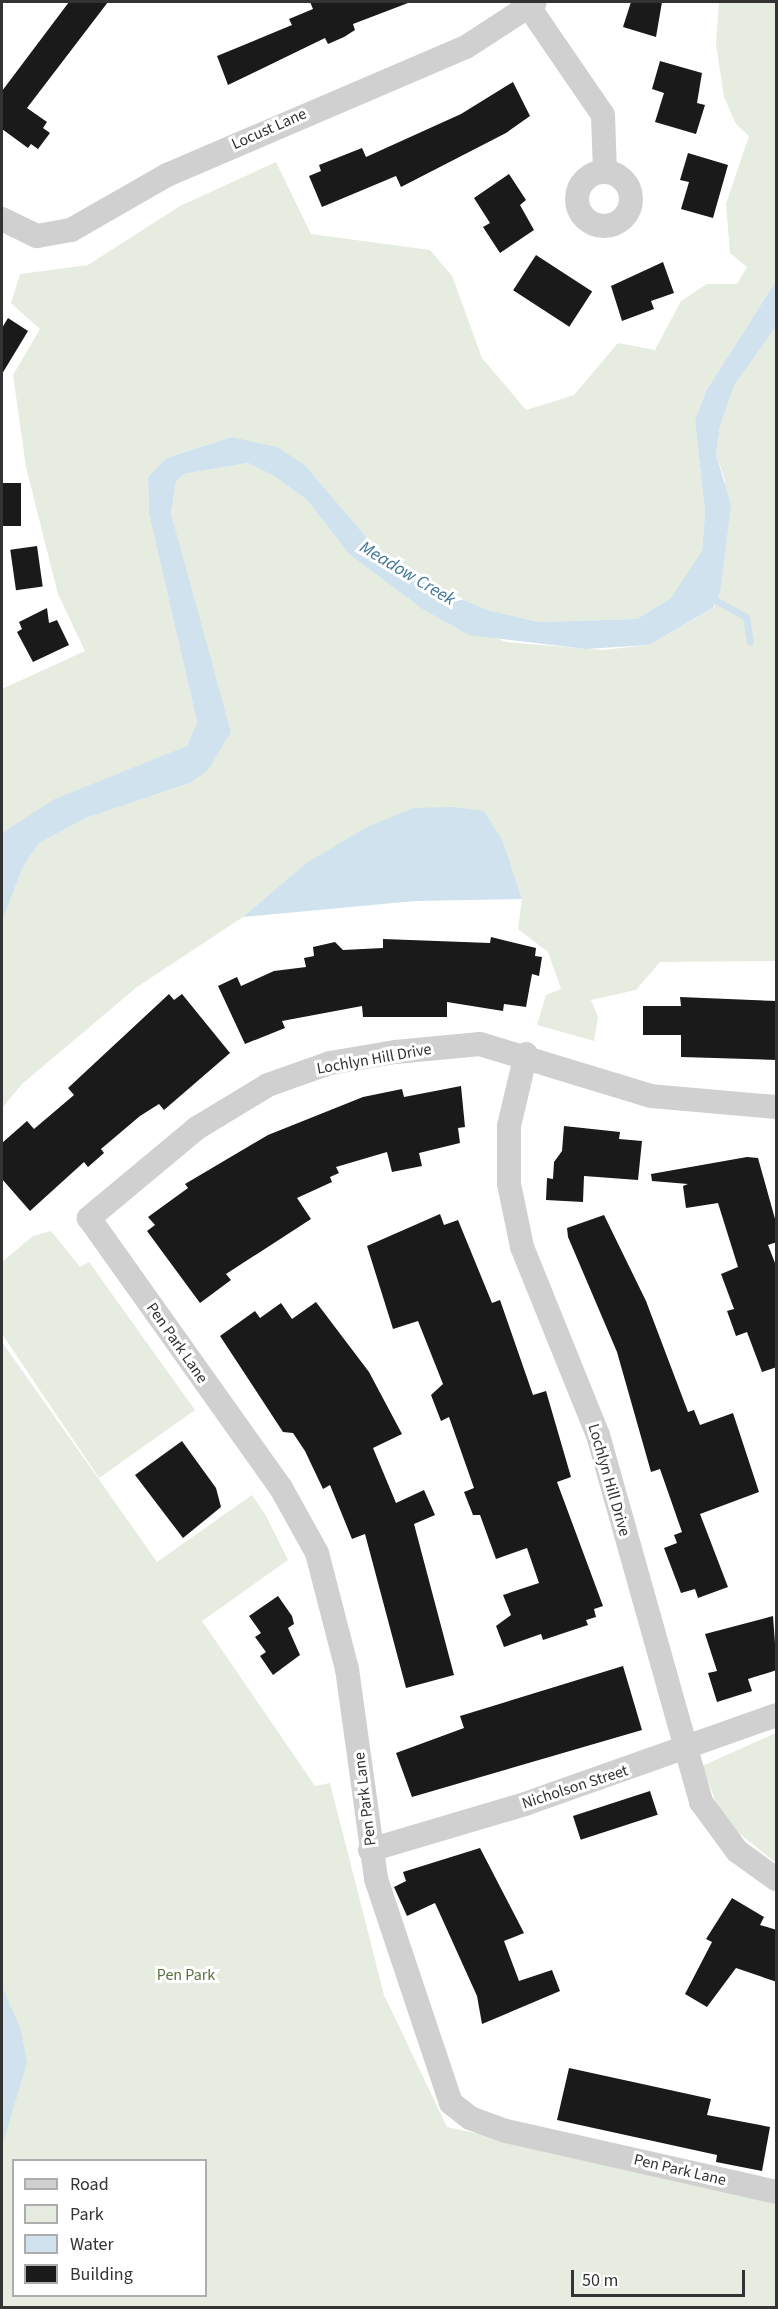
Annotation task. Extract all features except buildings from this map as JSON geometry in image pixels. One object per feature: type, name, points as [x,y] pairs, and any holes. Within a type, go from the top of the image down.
[{"type":"street","points":[[532,4],[603,115],[605,172]]},
{"type":"street","name":"Locust Lane","points":[[3,225],[38,236],[70,230],[167,175],[466,47],[532,4]]},
{"type":"street","name":"Lochlyn Hill Drive","points":[[88,1218],[197,1128],[268,1084],[330,1063],[395,1052],[480,1044],[526,1054],[651,1096],[777,1107]]},
{"type":"street","name":"Lochlyn Hill Drive","points":[[526,1054],[509,1126],[509,1184],[522,1247],[598,1435],[684,1750],[716,1828],[737,1851],[777,1879]]},
{"type":"street","name":"Pen Park Lane","points":[[88,1218],[281,1488],[317,1553],[348,1679],[370,1850],[451,2103],[470,2118],[506,2131],[777,2192]]},
{"type":"street","name":"Nicholson Street","points":[[370,1850],[684,1750],[777,1715]]},
{"type":"green space","points":[[719,2],[776,2],[776,281],[706,391],[695,420],[705,512],[702,551],[689,577],[671,598],[637,619],[538,622],[488,610],[440,590],[373,545],[305,465],[277,448],[232,437],[166,458],[148,477],[149,514],[197,722],[187,746],[40,809],[2,892],[2,689],[85,651],[58,594],[26,467],[13,375],[40,329],[11,303],[20,274],[88,265],[180,206],[276,162],[311,234],[430,250],[452,276],[482,358],[526,410],[574,395],[618,343],[655,350],[681,301],[707,284],[737,284],[747,267],[730,253],[726,204],[749,136],[736,124],[724,97],[716,44]]},
{"type":"green space","points":[[776,327],[776,961],[660,962],[636,990],[591,1000],[598,1017],[594,1041],[537,1025],[546,995],[561,989],[548,952],[518,929],[522,899],[503,841],[484,811],[305,864],[243,917],[137,987],[22,1084],[2,1108],[2,921],[23,867],[39,843],[86,818],[190,783],[208,769],[231,732],[178,546],[171,514],[176,482],[184,474],[248,463],[274,476],[307,500],[349,554],[421,608],[506,642],[602,650],[649,645],[714,608],[720,592],[725,480],[716,454],[720,426],[733,385]]},
{"type":"green space","points":[[51,1231],[80,1267],[89,1262],[195,1410],[99,1478],[2,1334],[2,1262],[33,1236]]},
{"type":"green space","name":"Pen Park","points":[[2,1342],[157,1562],[252,1495],[265,1514],[288,1560],[202,1621],[315,1786],[330,1783],[384,1995],[447,2127],[776,2197],[776,2307],[2,2307]]},
{"type":"green space","points":[[776,1733],[776,1863],[723,1820],[702,1766]]},
{"type":"water","name":"Meadow Creek","points":[[776,281],[776,327],[734,385],[720,426],[716,454],[731,505],[720,593],[713,608],[649,645],[586,649],[469,635],[421,608],[349,554],[307,500],[274,476],[248,463],[184,474],[176,482],[171,514],[231,732],[208,770],[190,783],[86,818],[39,843],[23,867],[2,921],[2,833],[55,799],[187,746],[197,722],[149,514],[148,477],[166,458],[232,437],[277,447],[305,465],[373,545],[440,590],[488,610],[538,622],[637,619],[671,598],[702,551],[705,512],[695,420],[706,391]]},
{"type":"water","points":[[453,807],[484,811],[503,841],[522,899],[415,901],[243,917],[305,864],[367,827],[413,808]]},
{"type":"water","points":[[2,1987],[21,2030],[27,2063],[2,2146]]},
{"type":"waterway","points":[[717,601],[746,617],[750,642]]}]
